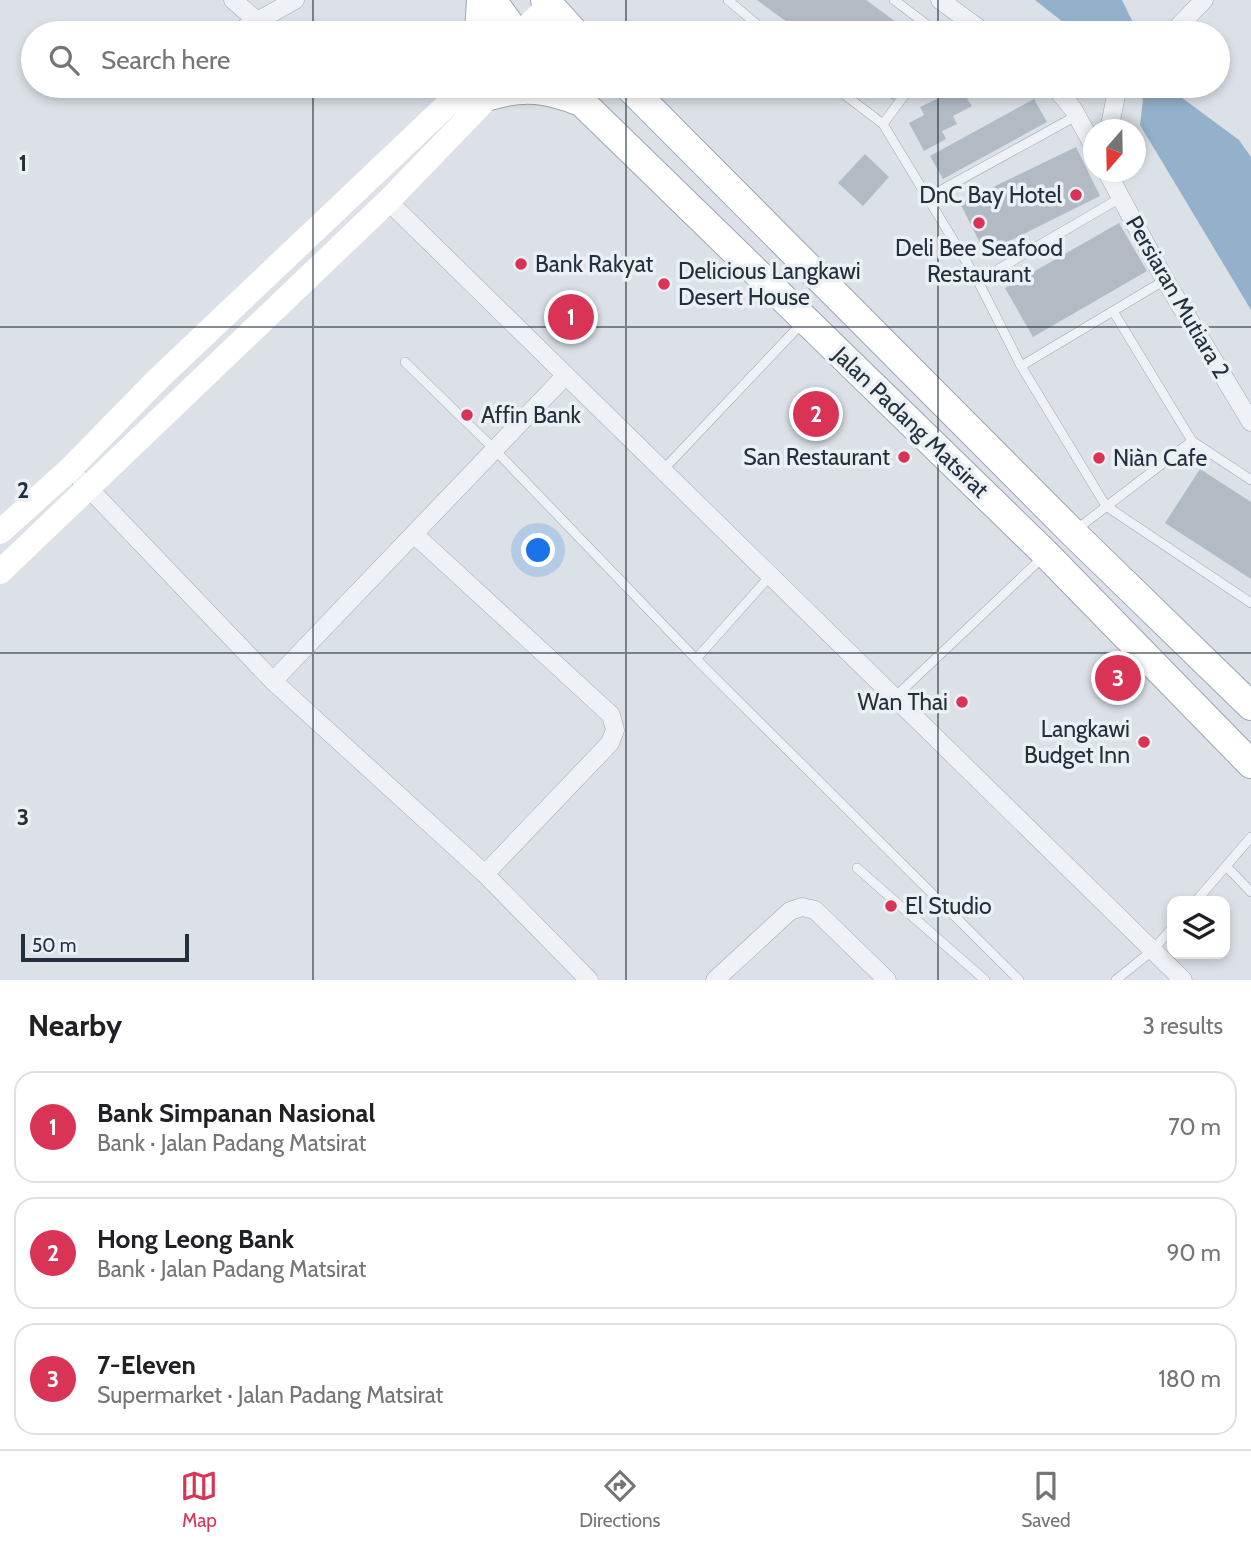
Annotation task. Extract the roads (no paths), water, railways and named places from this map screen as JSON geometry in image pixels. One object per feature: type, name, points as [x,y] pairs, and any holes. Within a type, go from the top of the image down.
[{"type":"main road","points":[[480,21],[481,0]]},
{"type":"main road","points":[[492,0],[507,21]]},
{"type":"main road","name":"Jalan Padang Matsirat","points":[[577,98],[1046,554],[1251,764]]},
{"type":"main road","name":"Jalan Padang Matsirat","points":[[640,98],[1073,533],[1251,706]]},
{"type":"street","points":[[233,0],[256,20],[295,0]]},
{"type":"street","points":[[940,0],[968,21]]},
{"type":"street","points":[[1184,21],[1204,0]]},
{"type":"street","points":[[0,531],[70,469],[157,380],[466,98]]},
{"type":"street","points":[[0,572],[388,201],[469,98]]},
{"type":"street","points":[[1063,98],[1083,128]]},
{"type":"street","points":[[1111,119],[1116,98]]},
{"type":"street","name":"Persiaran Mutiara 2","points":[[1113,182],[1165,280],[1251,422]]},
{"type":"street","points":[[388,201],[1183,980]]},
{"type":"street","points":[[273,681],[566,375]]},
{"type":"street","points":[[70,469],[273,681],[485,874],[589,980]]},
{"type":"street","points":[[415,535],[611,715],[615,730],[610,743],[485,874]]},
{"type":"street","points":[[715,980],[790,911],[802,908],[815,910],[887,980]]},
{"type":"lane","points":[[728,0],[753,21]]},
{"type":"lane","points":[[894,0],[922,21]]},
{"type":"lane","points":[[960,21],[963,17]]},
{"type":"lane","points":[[849,98],[883,124],[978,281],[1021,366],[1106,506],[1251,603]]},
{"type":"lane","points":[[883,124],[902,98]]},
{"type":"lane","points":[[927,198],[1076,116]]},
{"type":"lane","points":[[978,281],[1122,197]]},
{"type":"lane","points":[[1021,366],[1165,280]]},
{"type":"lane","points":[[1113,311],[1192,441],[1251,480]]},
{"type":"lane","points":[[663,470],[806,319]]},
{"type":"lane","points":[[405,362],[494,449],[696,659],[1019,980]]},
{"type":"lane","points":[[1073,533],[1192,441]]},
{"type":"lane","points":[[895,697],[1046,554]]},
{"type":"lane","points":[[696,659],[770,576]]},
{"type":"lane","points":[[1200,896],[1251,837]]},
{"type":"lane","points":[[1226,866],[1251,892]]},
{"type":"lane","points":[[857,868],[985,980]]},
{"type":"lane","points":[[1116,980],[1153,950],[1167,934]]},
{"type":"water","points":[[1035,0],[1122,0],[1132,21],[1062,21]]},
{"type":"water","points":[[1142,98],[1182,98],[1239,140],[1251,157],[1251,310],[1146,135],[1146,119],[1141,119]]},
{"type":"place","name":"DnC Bay Hotel","points":[[1076,195]]},
{"type":"place","name":"Deli Bee Seafood Restaurant","points":[[979,223]]},
{"type":"place","name":"Bank Rakyat","points":[[521,264]]},
{"type":"place","name":"Delicious Langkawi Desert House","points":[[664,284]]},
{"type":"place","name":"Bank Simpanan Nasional","points":[[571,317]]},
{"type":"place","name":"Hong Leong Bank","points":[[816,414]]},
{"type":"place","name":"Affin Bank","points":[[467,415]]},
{"type":"place","name":"San Restaurant","points":[[904,457]]},
{"type":"place","name":"Niàn Cafe","points":[[1099,458]]},
{"type":"place","name":"7-Eleven","points":[[1118,678]]},
{"type":"place","name":"Wan Thai","points":[[962,702]]},
{"type":"place","name":"Langkawi Budget Inn","points":[[1144,742]]},
{"type":"place","name":"El Studio","points":[[891,906]]}]
